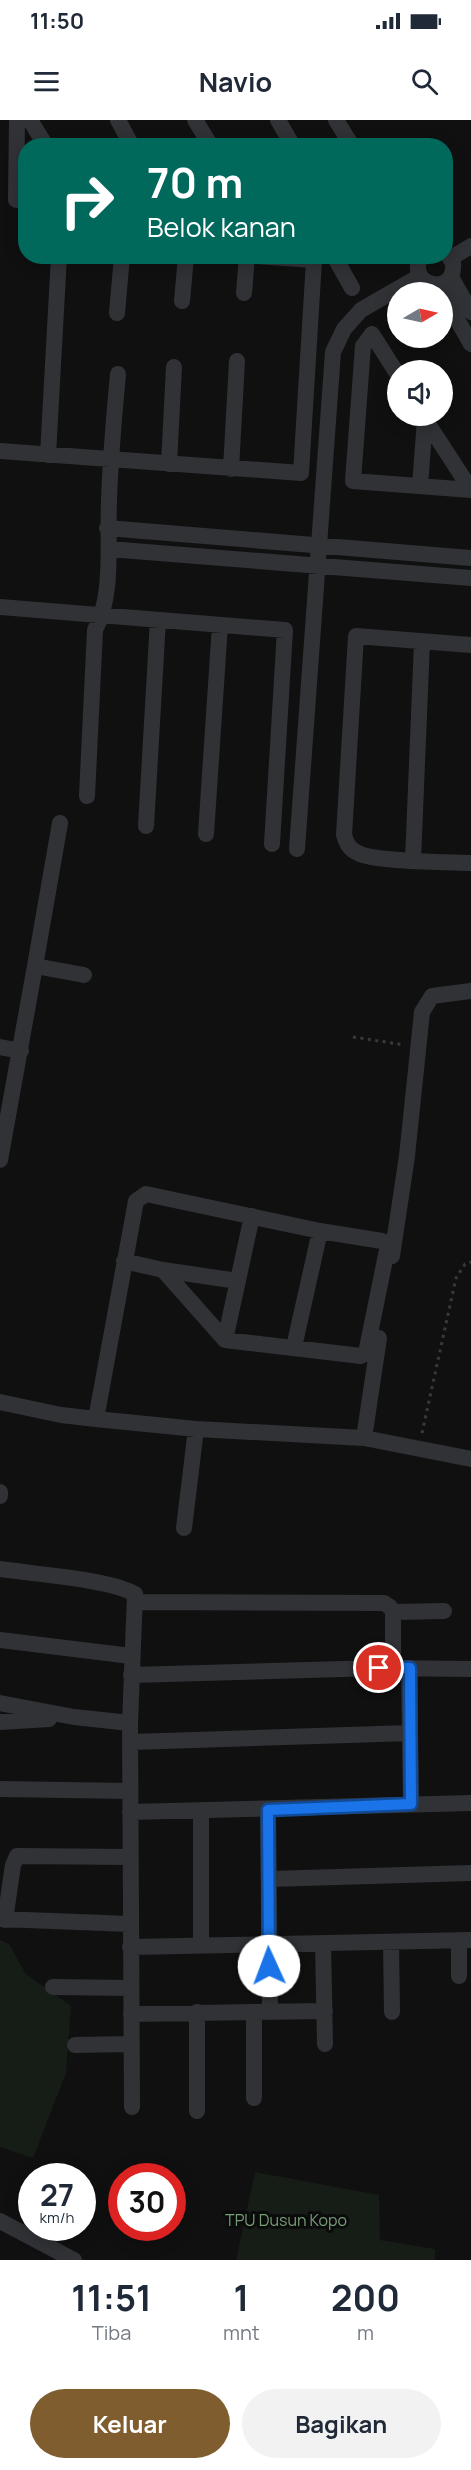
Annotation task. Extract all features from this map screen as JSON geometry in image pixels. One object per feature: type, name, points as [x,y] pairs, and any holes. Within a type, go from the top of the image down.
[{"type":"street","points":[[17,120],[19,138]]},
{"type":"street","points":[[30,120],[41,138]]},
{"type":"street","points":[[118,120],[128,138]]},
{"type":"street","points":[[195,120],[206,138]]},
{"type":"street","points":[[278,120],[288,138]]},
{"type":"street","points":[[336,120],[347,138]]},
{"type":"street","points":[[16,200],[18,191]]},
{"type":"street","points":[[453,253],[471,246]]},
{"type":"street","points":[[48,455],[59,264]]},
{"type":"street","points":[[117,313],[121,264]]},
{"type":"street","points":[[182,301],[185,264]]},
{"type":"street","points":[[244,293],[246,264]]},
{"type":"street","points":[[0,451],[301,473],[314,264]]},
{"type":"street","points":[[313,271],[323,264]]},
{"type":"street","points":[[338,264],[352,288]]},
{"type":"street","points":[[419,264],[420,276],[427,282]]},
{"type":"street","points":[[446,282],[454,268],[452,264]]},
{"type":"street","points":[[297,849],[333,351],[344,328],[361,310],[420,276]]},
{"type":"street","points":[[453,296],[471,312]]},
{"type":"street","points":[[453,307],[471,344]]},
{"type":"street","points":[[388,360],[372,334],[363,346],[353,481],[471,490]]},
{"type":"street","points":[[231,469],[237,361]]},
{"type":"street","points":[[169,464],[174,367]]},
{"type":"street","points":[[87,796],[95,630],[102,616],[109,549],[107,528],[110,460],[118,374]]},
{"type":"street","points":[[420,486],[423,426]]},
{"type":"street","points":[[430,426],[471,490]]},
{"type":"street","points":[[107,528],[471,558]]},
{"type":"street","points":[[109,549],[471,578]]},
{"type":"street","points":[[0,607],[285,630],[272,844]]},
{"type":"street","points":[[146,826],[158,620]]},
{"type":"street","points":[[206,834],[220,625]]},
{"type":"street","points":[[471,645],[356,636],[344,835],[347,846],[360,855],[471,863]]},
{"type":"street","points":[[413,860],[422,642]]},
{"type":"street","points":[[0,1160],[60,823]]},
{"type":"street","points":[[35,966],[84,975]]},
{"type":"street","points":[[364,1438],[391,1245],[407,1156],[422,1011],[427,1001],[438,994],[471,992]]},
{"type":"street","points":[[0,1047],[21,1051]]},
{"type":"street","points":[[96,1419],[136,1201],[143,1195],[320,1231],[382,1240],[391,1245]]},
{"type":"street","points":[[225,1340],[252,1216]]},
{"type":"street","points":[[294,1347],[320,1231]]},
{"type":"street","points":[[163,1270],[225,1340],[362,1356],[366,1353],[391,1245]]},
{"type":"street","points":[[124,1261],[163,1270],[238,1281]]},
{"type":"street","points":[[0,1402],[96,1419],[196,1428],[364,1438],[420,1447],[471,1459]]},
{"type":"street","points":[[184,1528],[196,1428]]},
{"type":"street","points":[[0,1569],[126,1589],[135,1594],[130,1723],[132,2107]]},
{"type":"street","points":[[135,1602],[384,1603],[390,1607],[393,1612],[410,1733],[411,1804]]},
{"type":"street","points":[[393,1612],[444,1611]]},
{"type":"street","points":[[0,1640],[131,1656]]},
{"type":"street","points":[[131,1675],[401,1668],[471,1669]]},
{"type":"street","points":[[0,1703],[74,1717],[130,1723]]},
{"type":"street","points":[[0,1722],[74,1717]]},
{"type":"street","points":[[130,1742],[410,1733]]},
{"type":"street","points":[[0,1789],[130,1791]]},
{"type":"street","points":[[130,1812],[471,1803]]},
{"type":"street","points":[[254,2098],[268,1944],[268,1810]]},
{"type":"street","points":[[201,1811],[201,1945]]},
{"type":"street","points":[[130,1857],[17,1856],[13,1865],[2,1920],[130,1924]]},
{"type":"street","points":[[269,1879],[471,1872]]},
{"type":"street","points":[[130,1947],[465,1940],[459,1976]]},
{"type":"street","points":[[392,1942],[392,2012]]},
{"type":"street","points":[[323,1944],[325,2044]]},
{"type":"street","points":[[53,1987],[131,1988]]},
{"type":"street","points":[[131,2014],[325,2011]]},
{"type":"street","points":[[197,2012],[197,2111]]},
{"type":"street","points":[[75,2045],[131,2044]]},
{"type":"street","points":[[0,2221],[74,2260]]},
{"type":"path","points":[[353,1037],[418,1047]]},
{"type":"path","points":[[420,1447],[456,1278],[465,1264],[471,1262]]},
{"type":"green space","points":[[0,1940],[9,1944],[26,1974],[71,2006],[66,2073],[33,2158],[0,2147]]},
{"type":"green space","name":"TPU Dusun Kopo","points":[[255,2172],[379,2195],[380,2240],[435,2249],[435,2260],[236,2260]]},
{"type":"route","points":[[269,1966],[268,1810],[411,1804],[410,1668],[379,1668]]}]
